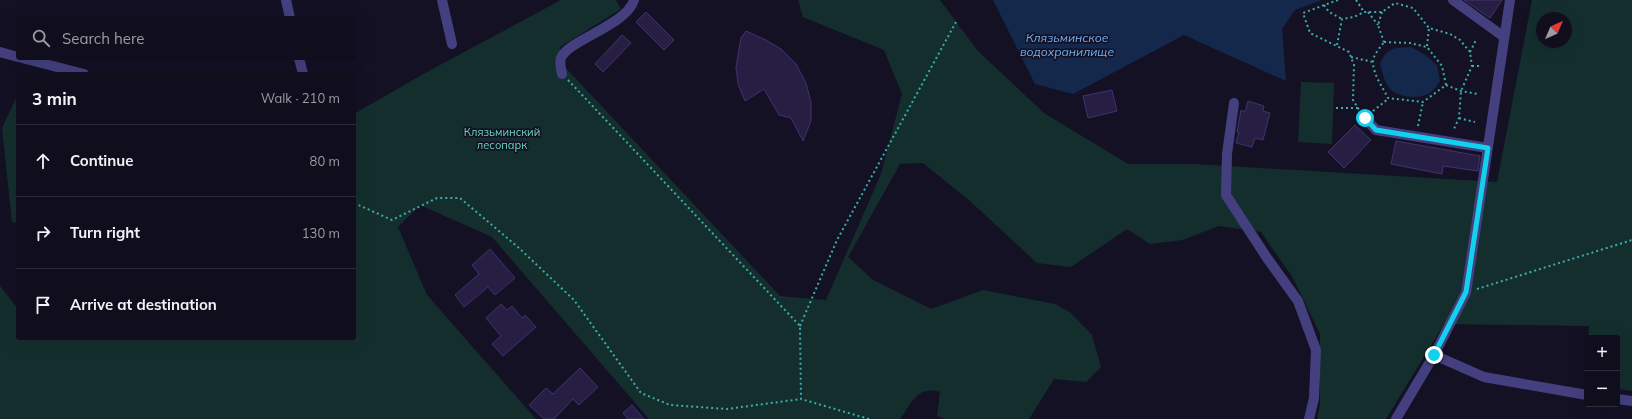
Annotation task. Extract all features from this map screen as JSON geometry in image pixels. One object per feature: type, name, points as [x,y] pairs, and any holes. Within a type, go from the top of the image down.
[{"type":"street","points":[[286,0],[290,16]]},
{"type":"street","points":[[442,0],[452,44]]},
{"type":"street","points":[[562,74],[560,65],[562,57],[571,48],[602,31],[626,12],[634,0]]},
{"type":"street","points":[[1453,0],[1504,37]]},
{"type":"street","points":[[1396,419],[1434,355],[1466,292],[1510,0]]},
{"type":"street","points":[[0,52],[16,56]]},
{"type":"street","points":[[30,60],[76,72]]},
{"type":"street","points":[[300,60],[302,72]]},
{"type":"street","points":[[1234,103],[1227,154],[1226,194],[1266,258],[1298,302],[1316,350],[1314,398],[1309,419]]},
{"type":"street","points":[[1365,118],[1376,130],[1488,148]]},
{"type":"street","points":[[1434,355],[1484,377],[1584,394]]},
{"type":"street","points":[[1620,399],[1632,401]]},
{"type":"path","points":[[1338,0],[1303,13],[1310,33],[1349,52],[1354,65],[1353,100],[1365,118],[1388,98],[1424,102]]},
{"type":"path","points":[[1356,0],[1364,12]]},
{"type":"path","points":[[1392,0],[1393,4]]},
{"type":"path","points":[[1324,5],[1329,12],[1342,19],[1354,17],[1364,12],[1382,12],[1395,3],[1413,8],[1429,28],[1450,34],[1460,40],[1470,52],[1472,66],[1461,91],[1459,118],[1452,132],[1444,141]]},
{"type":"path","points":[[1368,12],[1378,25],[1384,42]]},
{"type":"path","points":[[1378,25],[1382,12]]},
{"type":"path","points":[[1337,45],[1342,19]]},
{"type":"path","points":[[801,400],[800,326],[837,240],[956,22]]},
{"type":"path","points":[[1427,47],[1429,28]]},
{"type":"path","points":[[1470,52],[1476,40]]},
{"type":"path","points":[[1384,42],[1410,43],[1427,47],[1442,66],[1446,85]]},
{"type":"path","points":[[1384,42],[1376,53],[1373,62],[1380,82],[1388,98]]},
{"type":"path","points":[[1351,57],[1373,62]]},
{"type":"path","points":[[1472,66],[1481,66]]},
{"type":"path","points":[[562,74],[800,326]]},
{"type":"path","points":[[1446,85],[1461,91],[1478,94]]},
{"type":"path","points":[[1416,136],[1424,102],[1446,85]]},
{"type":"path","points":[[1336,108],[1358,108]]},
{"type":"path","points":[[1459,118],[1475,122]]},
{"type":"path","points":[[356,204],[392,220],[437,198],[460,198],[519,248],[574,300],[641,393],[670,405],[727,409],[801,400],[869,419]]},
{"type":"path","points":[[1466,292],[1632,240]]},
{"type":"green space","name":"Клязьминский лесопарк","points":[[561,0],[616,0],[621,9],[560,47],[562,64],[780,296],[826,300],[881,174],[902,94],[884,50],[803,17],[798,0],[940,0],[977,50],[1044,113],[1128,164],[1194,164],[1497,182],[1532,0],[1632,0],[1632,391],[1620,389],[1620,335],[1588,335],[1589,326],[1444,324],[1386,419],[1317,419],[1320,405],[1320,334],[1293,278],[1261,232],[1219,226],[1182,240],[1150,244],[1127,229],[1071,267],[1037,263],[970,201],[923,163],[900,164],[848,257],[873,280],[931,309],[983,290],[1055,304],[1071,313],[1092,335],[1101,367],[1086,382],[1054,379],[1029,419],[945,419],[937,416],[940,392],[932,390],[920,393],[900,419],[649,419],[492,237],[420,205],[398,227],[427,295],[536,419],[0,419],[0,286],[16,306],[16,340],[356,340],[356,113],[425,73]]},
{"type":"green space","points":[[1301,82],[1334,83],[1332,144],[1298,142]]},
{"type":"green space","points":[[16,98],[16,223],[12,222],[2,128]]},
{"type":"water","name":"Клязьминское водохранилище","points":[[993,0],[1322,0],[1295,10],[1282,29],[1286,81],[1184,35],[1073,94],[1035,84]]},
{"type":"water","points":[[1411,47],[1424,54],[1437,65],[1440,81],[1433,90],[1423,96],[1412,97],[1395,93],[1385,81],[1380,64],[1388,51],[1396,48]]},
{"type":"building","points":[[1464,0],[1502,0],[1490,18]]},
{"type":"building","points":[[646,12],[674,40],[664,50],[636,22]]},
{"type":"building","points":[[746,31],[781,49],[796,64],[806,83],[811,102],[811,121],[803,141],[791,118],[779,115],[764,89],[745,101],[738,84],[736,67],[741,38]]},
{"type":"building","points":[[622,35],[631,43],[603,72],[595,64]]},
{"type":"building","points":[[1112,90],[1117,111],[1088,118],[1083,96]]},
{"type":"building","points":[[1248,101],[1264,106],[1263,111],[1270,113],[1263,140],[1255,138],[1252,147],[1236,143],[1239,132],[1237,132],[1241,110],[1245,112]]},
{"type":"building","points":[[1355,125],[1371,140],[1344,168],[1328,152]]},
{"type":"building","points":[[1396,141],[1480,156],[1478,171],[1443,166],[1442,174],[1391,164]]},
{"type":"building","points":[[490,249],[515,278],[495,295],[488,287],[464,307],[455,295],[479,274],[472,265]]},
{"type":"building","points":[[501,304],[507,310],[512,306],[522,318],[525,315],[536,327],[503,356],[492,344],[501,336],[486,318]]},
{"type":"building","points":[[580,368],[598,387],[579,405],[573,399],[554,419],[544,419],[529,405],[546,388],[553,394]]},
{"type":"building","points":[[632,405],[644,419],[628,419],[623,413]]},
{"type":"route","points":[[1365,118],[1376,130],[1488,148],[1466,292],[1434,355]]}]
